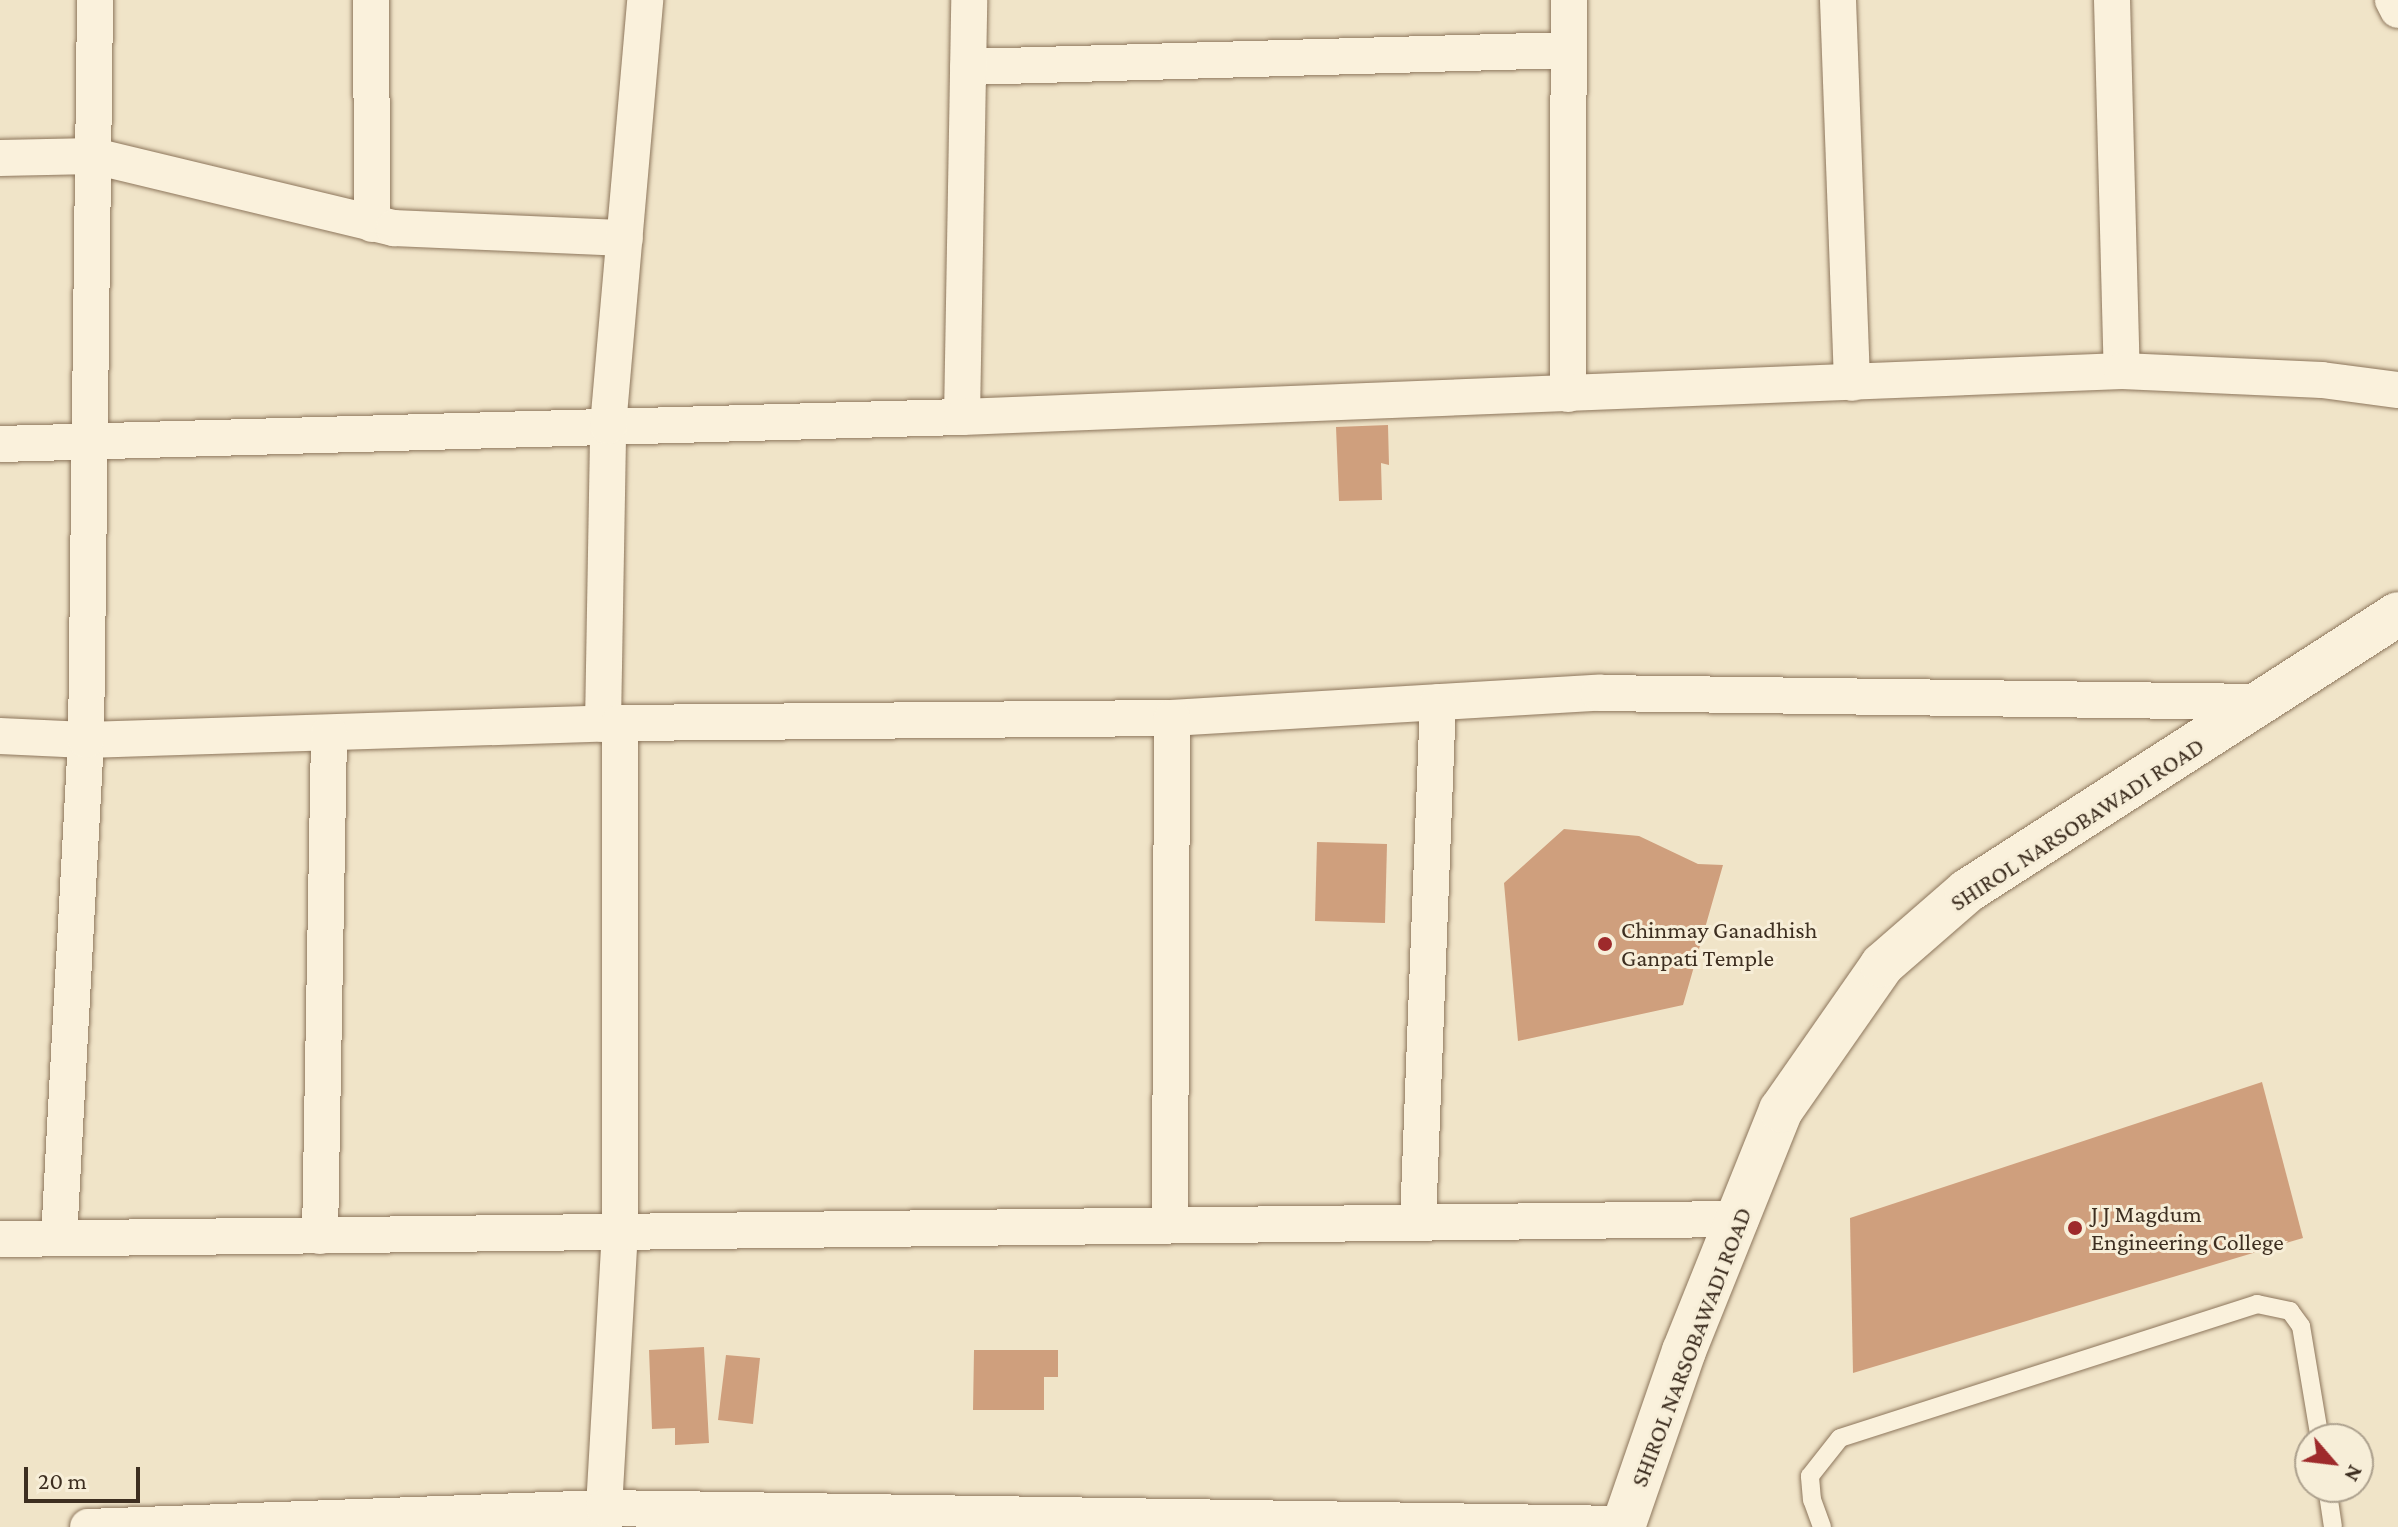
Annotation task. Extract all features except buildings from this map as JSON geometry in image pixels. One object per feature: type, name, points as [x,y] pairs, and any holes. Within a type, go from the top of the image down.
[{"type":"main road","name":"SHIROL NARSOBAWADI ROAD","points":[[1623,1526],[1684,1351],[1741,1219],[1781,1110],[1882,965],[1967,891],[2398,614]]},
{"type":"street","points":[[59,1238],[86,740],[93,444],[95,0]]},
{"type":"street","points":[[371,0],[372,224]]},
{"type":"street","points":[[604,1518],[620,1233],[608,426],[645,0]]},
{"type":"street","points":[[962,417],[969,0]]},
{"type":"street","points":[[1568,394],[1569,0]]},
{"type":"street","points":[[1838,0],[1852,383]]},
{"type":"street","points":[[2112,0],[2122,371]]},
{"type":"street","points":[[2393,0],[2398,10]]},
{"type":"street","points":[[968,67],[1569,50]]},
{"type":"street","points":[[0,158],[94,156],[372,224],[625,238]]},
{"type":"street","points":[[0,444],[93,444],[962,417],[2122,371],[2322,380],[2398,390]]},
{"type":"street","points":[[0,736],[86,740],[611,723],[1172,718],[1599,693],[2258,702]]},
{"type":"street","points":[[1418,1222],[1438,702]]},
{"type":"street","points":[[1170,1224],[1172,718]]},
{"type":"street","points":[[320,1236],[329,733]]},
{"type":"street","points":[[0,1239],[1741,1219]]},
{"type":"street","points":[[88,1527],[604,1518],[1623,1526]]},
{"type":"lane","points":[[1822,1527],[1812,1500],[1810,1476],[1822,1454],[1840,1438],[2257,1304],[2290,1311],[2301,1326],[2317,1423]]},
{"type":"lane","points":[[2329,1503],[2333,1527]]},
{"type":"place","name":"Chinmay Ganadhish Ganpati Temple","points":[[1605,944]]},
{"type":"place","name":"J J Magdum Engineering College","points":[[2075,1228]]}]
